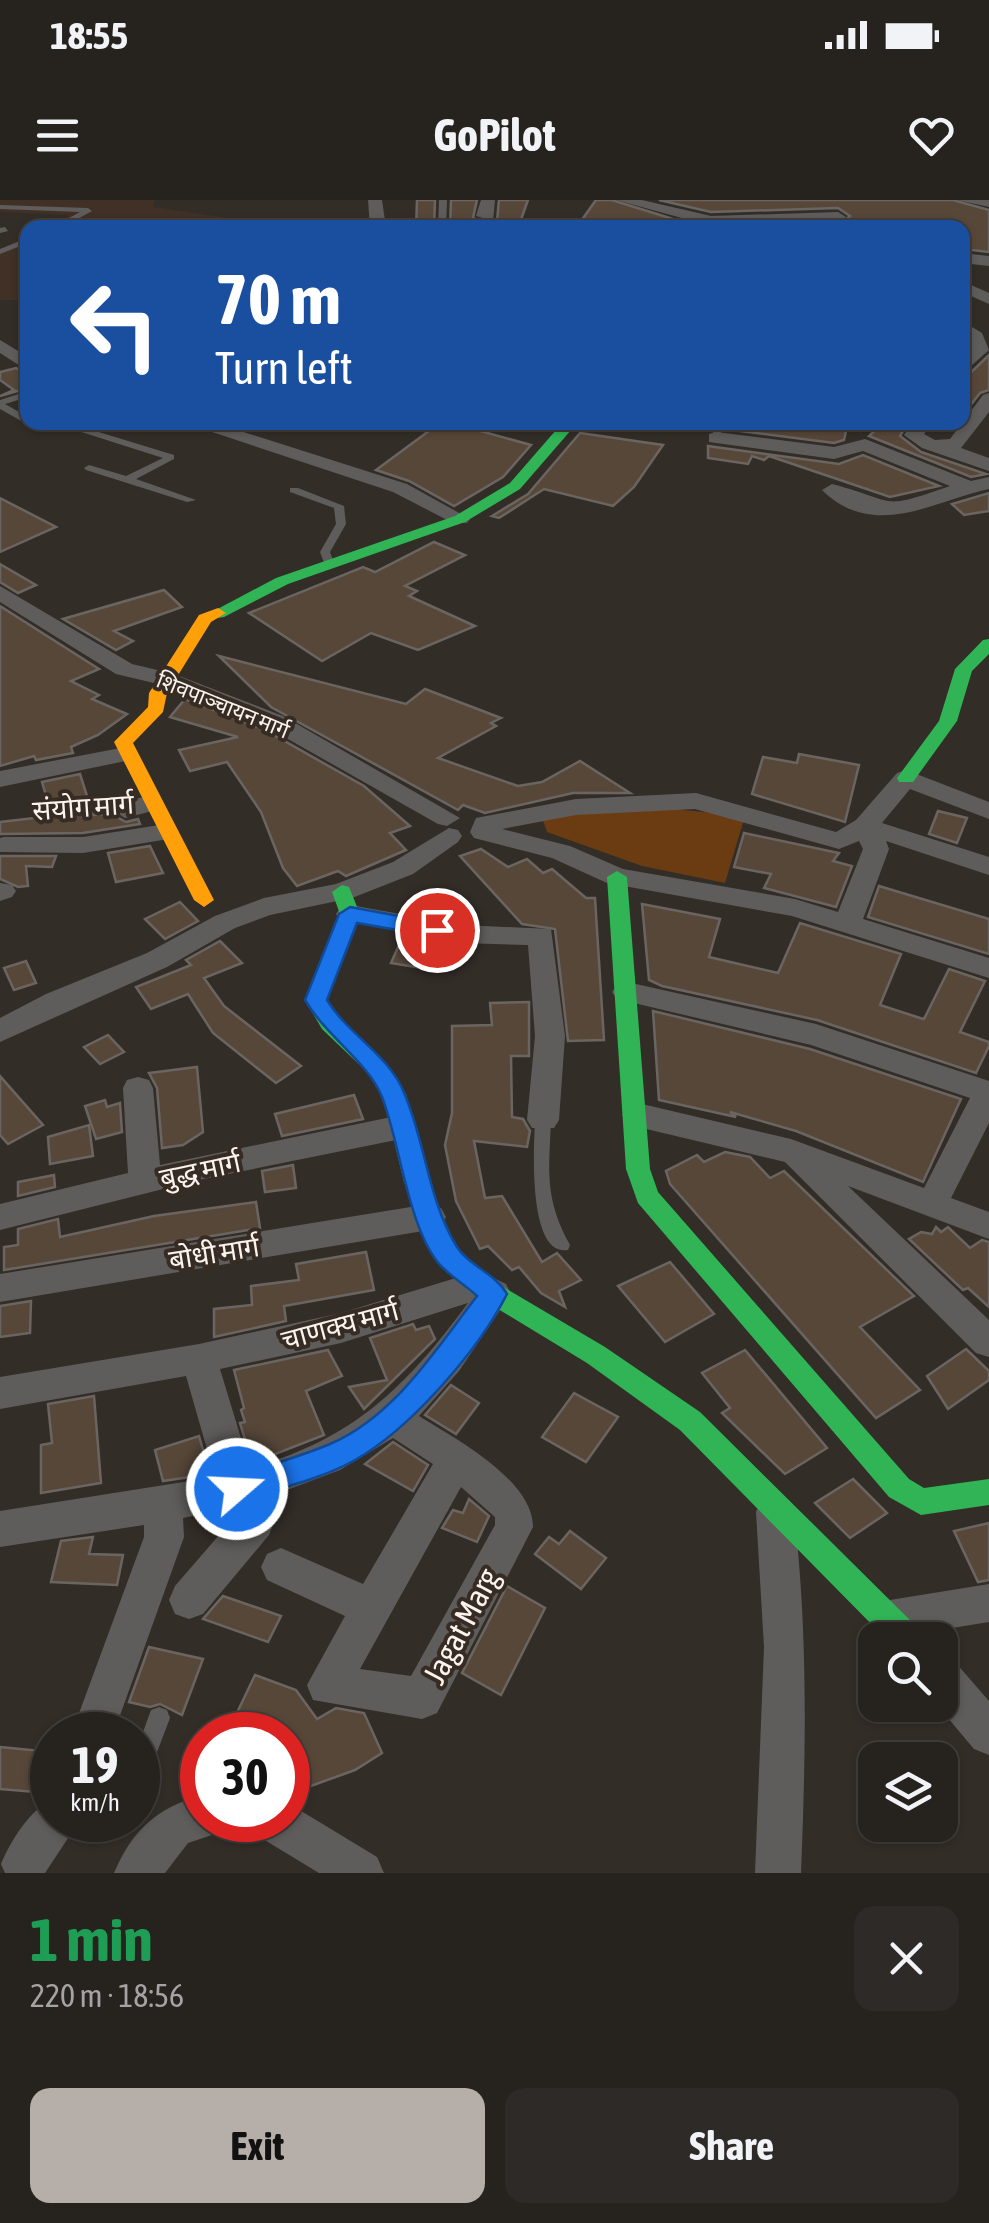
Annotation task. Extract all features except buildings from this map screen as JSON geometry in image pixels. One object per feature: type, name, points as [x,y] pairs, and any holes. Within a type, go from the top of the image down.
[{"type":"street","points":[[488,200],[483,208],[488,218]]},
{"type":"street","points":[[623,200],[707,220]]},
{"type":"street","points":[[964,200],[989,203]]},
{"type":"street","points":[[624,218],[640,204]]},
{"type":"street","points":[[970,425],[989,399]]},
{"type":"street","points":[[216,430],[400,488],[460,519]]},
{"type":"street","points":[[204,900],[123,742],[158,708],[158,693],[206,620],[329,563],[460,519],[515,486],[564,430]]},
{"type":"street","points":[[917,430],[914,435],[921,442],[989,465]]},
{"type":"street","points":[[939,446],[957,443],[966,430]]},
{"type":"street","points":[[716,438],[834,453],[865,445],[964,485],[989,484]]},
{"type":"street","points":[[832,490],[875,511],[893,513],[935,503],[964,485]]},
{"type":"street","name":"शिवपाञ्चायन मार्ग","points":[[3,598],[124,669],[166,679],[274,721],[448,827]]},
{"type":"street","points":[[892,1622],[734,1462],[644,1386],[486,1289],[448,1257],[429,1217],[385,1079],[330,1023],[316,1000],[346,903],[402,868],[448,827],[468,839],[484,828],[576,807],[660,801],[726,808],[839,841],[865,826],[906,778],[955,708],[960,672],[967,661],[988,645]]},
{"type":"street","points":[[0,779],[126,754]]},
{"type":"street","points":[[906,778],[989,811]]},
{"type":"street","points":[[125,810],[151,803]]},
{"type":"street","points":[[865,826],[989,866]]},
{"type":"street","points":[[848,922],[876,849],[865,826]]},
{"type":"street","points":[[484,828],[562,852],[616,877],[748,897],[848,922],[989,968]]},
{"type":"street","name":"संयोग मार्ग","points":[[1,848],[84,845],[166,832]]},
{"type":"street","points":[[616,877],[638,1115],[638,1170],[647,1196],[898,1488],[920,1502],[989,1492]]},
{"type":"street","points":[[0,1031],[56,1001],[157,960],[225,922],[264,907],[346,903],[462,934],[541,936],[550,1036],[543,1120]]},
{"type":"street","points":[[627,992],[816,1035],[989,1092],[932,1202]]},
{"type":"street","points":[[138,1088],[146,1181]]},
{"type":"street","points":[[638,1115],[790,1151],[989,1226]]},
{"type":"street","name":"बुद्ध मार्ग","points":[[0,1216],[402,1127]]},
{"type":"street","points":[[790,1151],[989,1342]]},
{"type":"street","name":"बोधी मार्ग","points":[[0,1288],[429,1217]]},
{"type":"street","points":[[0,1529],[237,1489],[344,1452],[416,1396],[486,1289]]},
{"type":"street","name":"चाणक्य मार्ग","points":[[0,1393],[200,1359],[341,1328],[486,1289]]},
{"type":"street","points":[[190,1600],[255,1522],[237,1489],[200,1359]]},
{"type":"street","name":"Jagat Marg","points":[[392,1418],[456,1459],[514,1510],[514,1526],[422,1698],[328,1686],[456,1459]]},
{"type":"street","points":[[100,1712],[164,1537],[163,1504]]},
{"type":"street","points":[[774,1505],[785,1588],[778,1873]]},
{"type":"street","points":[[281,1567],[372,1608]]},
{"type":"street","points":[[923,1622],[989,1603]]},
{"type":"street","points":[[958,1697],[989,1734]]},
{"type":"street","points":[[137,1873],[174,1825],[180,1823]]},
{"type":"street","points":[[20,1863],[39,1842]]},
{"type":"street","points":[[310,1842],[362,1873]]},
{"type":"lane","points":[[61,200],[88,210]]},
{"type":"lane","points":[[0,207],[88,210]]},
{"type":"lane","points":[[69,220],[88,210]]},
{"type":"lane","points":[[81,430],[171,457],[129,479]]},
{"type":"lane","points":[[716,438],[718,430]]},
{"type":"lane","points":[[89,468],[191,500]]},
{"type":"lane","points":[[294,490],[339,506],[341,524],[326,552],[329,563]]},
{"type":"lane","points":[[543,1120],[541,1190],[550,1230],[562,1246]]},
{"type":"shaded area","points":[[0,200],[155,200],[153,207],[235,219],[60,220],[70,215],[0,212]]},
{"type":"shaded area","points":[[20,239],[20,300],[0,300],[0,249]]},
{"type":"shaded area","points":[[651,807],[745,816],[725,883],[642,866],[547,832],[542,818]]},
{"type":"traffic: fast","points":[[218,613],[282,581],[460,519],[515,486],[564,430]]},
{"type":"traffic: fast","points":[[906,778],[948,721],[964,669],[989,644]]},
{"type":"traffic: fast","points":[[617,877],[638,1169],[647,1196],[899,1488],[921,1502],[989,1492]]},
{"type":"traffic: fast","points":[[342,892],[350,914],[316,1000],[330,1023],[375,1066],[394,1094],[416,1182],[448,1257],[479,1285],[596,1355],[690,1421],[890,1622]]},
{"type":"traffic: slow","points":[[204,900],[123,742],[157,708],[158,693],[205,619],[218,613]]},
{"type":"route","points":[[237,1489],[344,1452],[392,1418],[416,1396],[494,1294],[448,1257],[416,1182],[394,1094],[375,1066],[320,1011],[316,1000],[350,914],[437,930]]}]
